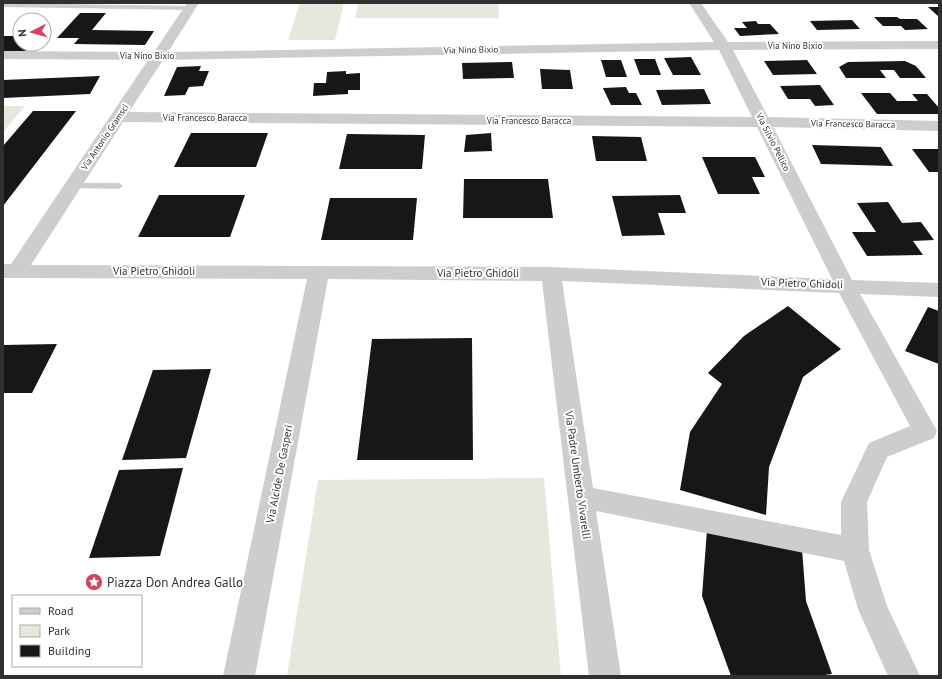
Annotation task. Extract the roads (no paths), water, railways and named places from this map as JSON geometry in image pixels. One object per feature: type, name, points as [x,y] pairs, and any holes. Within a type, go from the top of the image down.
[{"type":"street","name":"Via Silvio Pellico","points":[[695,3],[724,46],[764,122],[845,285],[932,433]]},
{"type":"street","name":"Via Antonio Gramsci","points":[[10,270],[73,186],[192,6]]},
{"type":"street","name":"Via Nino Bixio","points":[[3,55],[159,56],[724,46],[939,45]]},
{"type":"street","name":"Via Francesco Baracca","points":[[118,117],[764,122],[939,126]]},
{"type":"street","name":"Via Pietro Ghidoli","points":[[10,270],[551,274],[939,290]]},
{"type":"street","name":"Via Alcide De Gasperi","points":[[239,676],[319,272]]},
{"type":"street","name":"Via Padre Umberto Vivarelli","points":[[551,274],[605,676]]},
{"type":"street","points":[[904,676],[873,610],[855,550],[854,502],[878,450],[932,433]]},
{"type":"street","points":[[581,497],[855,550]]},
{"type":"lane","points":[[3,5],[192,6]]},
{"type":"lane","points":[[73,186],[119,186]]},
{"type":"place","name":"Piazza Don Andrea Gallo","points":[[94,582]]}]
